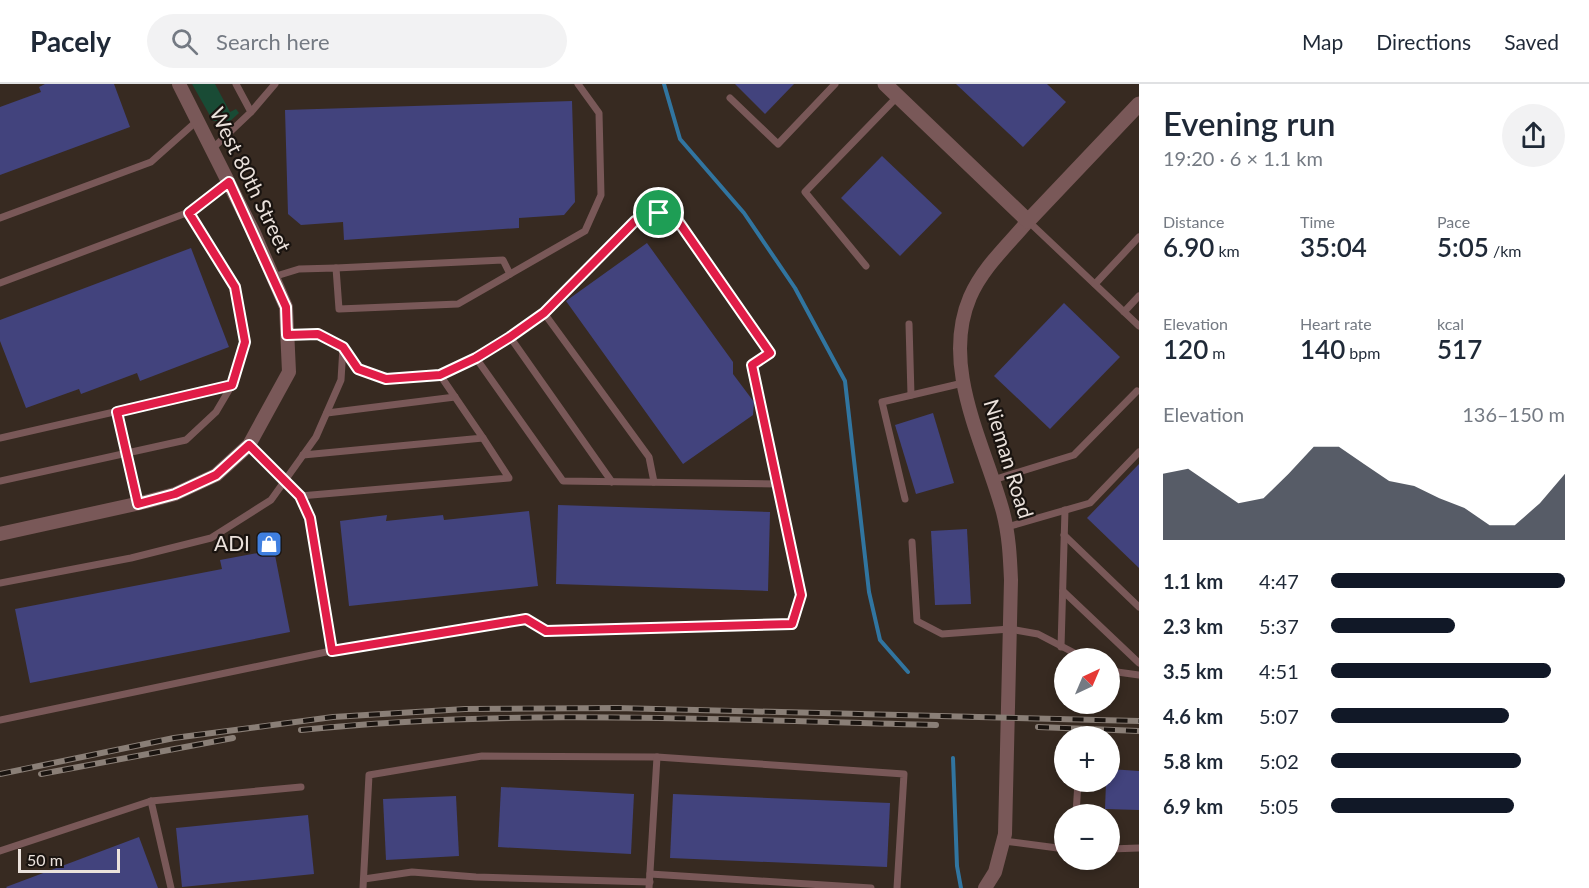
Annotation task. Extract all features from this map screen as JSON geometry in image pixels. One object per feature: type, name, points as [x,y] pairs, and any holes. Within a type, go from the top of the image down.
[{"type":"street","name":"West 80th Street","points":[[0,534],[175,494],[216,475],[249,445],[289,372],[286,307],[282,296],[229,182],[179,84]]},
{"type":"street","points":[[885,84],[1028,221]]},
{"type":"street","name":"Nieman Road","points":[[985,888],[995,872],[1004,841],[1011,580],[1006,527],[963,383],[960,347],[970,298],[982,274],[1028,221],[1139,104]]},
{"type":"lane","points":[[236,84],[251,112]]},
{"type":"lane","points":[[212,148],[251,112],[275,84]]},
{"type":"lane","points":[[336,268],[339,309],[458,304],[585,231],[601,195],[599,112],[578,84]]},
{"type":"lane","points":[[730,98],[778,144],[835,84]]},
{"type":"lane","points":[[866,266],[805,192],[898,96]]},
{"type":"lane","points":[[0,218],[151,162],[198,120]]},
{"type":"lane","points":[[0,283],[189,213],[229,182]]},
{"type":"lane","points":[[0,481],[186,440],[216,412],[232,385],[245,342],[235,287],[189,213]]},
{"type":"lane","points":[[0,720],[332,651],[526,619],[546,631],[792,624],[801,595],[752,365],[770,353],[678,221],[659,213],[635,221],[544,313],[476,358],[440,375],[386,379],[358,369],[343,347],[318,334],[287,335]]},
{"type":"lane","points":[[1028,221],[1139,326]]},
{"type":"lane","points":[[1095,284],[1139,237]]},
{"type":"lane","points":[[273,277],[299,269],[504,261],[510,274]]},
{"type":"lane","points":[[1124,312],[1139,296]]},
{"type":"lane","points":[[544,313],[649,457],[654,482]]},
{"type":"lane","points":[[909,324],[911,395]]},
{"type":"lane","points":[[510,337],[612,482]]},
{"type":"lane","points":[[0,584],[131,558],[211,538],[271,500],[316,437],[341,380],[343,347]]},
{"type":"lane","points":[[476,358],[563,481],[778,484]]},
{"type":"lane","points":[[300,496],[509,477],[440,375]]},
{"type":"lane","points":[[905,499],[882,402],[963,383]]},
{"type":"lane","points":[[0,438],[232,385]]},
{"type":"lane","points":[[993,480],[1074,455],[1137,391]]},
{"type":"lane","points":[[327,413],[455,397]]},
{"type":"lane","points":[[117,412],[138,504]]},
{"type":"lane","points":[[303,455],[483,438]]},
{"type":"lane","points":[[249,445],[300,496],[310,518],[332,651]]},
{"type":"lane","points":[[1006,527],[1090,503],[1139,452]]},
{"type":"lane","points":[[912,542],[917,621],[942,634],[1010,629],[1038,634],[1061,647],[1065,510]]},
{"type":"lane","points":[[1064,535],[1139,607]]},
{"type":"lane","points":[[1063,591],[1139,663]]},
{"type":"lane","points":[[1120,672],[1139,675]]},
{"type":"lane","points":[[363,888],[369,775],[482,756],[657,757],[904,774],[897,888]]},
{"type":"lane","points":[[650,881],[657,757]]},
{"type":"lane","points":[[0,851],[151,801],[301,787]]},
{"type":"lane","points":[[151,801],[171,888]]},
{"type":"lane","points":[[1004,841],[1054,848]]},
{"type":"lane","points":[[1120,849],[1139,848]]},
{"type":"lane","points":[[364,879],[412,873],[476,877],[871,888]]},
{"type":"green space","points":[[192,84],[215,84],[230,112],[236,109],[239,113],[229,122],[213,121]]},
{"type":"building","points":[[45,84],[114,84],[130,127],[0,175],[0,107],[41,92],[39,87]]},
{"type":"building","points":[[735,84],[794,84],[765,114]]},
{"type":"building","points":[[956,84],[1047,84],[1066,102],[1023,147]]},
{"type":"building","points":[[572,101],[575,202],[564,215],[519,218],[519,228],[344,240],[343,222],[301,225],[288,214],[285,110]]},
{"type":"building","points":[[882,156],[942,213],[900,256],[841,198]]},
{"type":"building","points":[[647,243],[733,362],[733,374],[754,402],[753,415],[683,464],[566,301]]},
{"type":"building","points":[[191,248],[229,347],[140,381],[137,373],[81,394],[79,389],[26,408],[0,341],[0,320]]},
{"type":"building","points":[[1064,303],[1120,357],[1050,429],[994,376]]},
{"type":"building","points":[[933,413],[954,483],[916,494],[895,425]]},
{"type":"building","points":[[1139,464],[1139,568],[1087,518]]},
{"type":"building","points":[[558,505],[770,512],[768,591],[556,584]]},
{"type":"building","points":[[529,511],[538,586],[349,606],[340,521],[387,515],[386,521],[443,515],[444,520]]},
{"type":"building","points":[[967,529],[971,604],[935,605],[931,531]]},
{"type":"building","points":[[274,550],[290,632],[30,683],[15,609],[222,569],[220,560]]},
{"type":"building","points":[[1120,770],[1139,771],[1139,810],[1120,809],[1120,804],[1105,804],[1106,792],[1120,792]]},
{"type":"building","points":[[501,787],[634,794],[631,854],[498,847]]},
{"type":"building","points":[[673,794],[890,803],[887,867],[670,858]]},
{"type":"building","points":[[456,796],[459,856],[386,860],[383,799]]},
{"type":"building","points":[[308,815],[314,874],[182,887],[176,828]]},
{"type":"building","points":[[139,837],[158,888],[6,887]]},
{"type":"waterway","points":[[664,84],[680,139],[744,213],[795,288],[845,381],[869,592],[880,640],[908,672]]},
{"type":"waterway","points":[[953,758],[957,866],[961,888]]},
{"type":"railway","points":[[0,774],[174,738],[333,717],[465,709],[617,708],[1139,721]]},
{"type":"railway","points":[[301,730],[380,723],[539,717],[936,725]]},
{"type":"railway","points":[[1038,727],[1139,731]]},
{"type":"railway","points":[[41,774],[233,738]]},
{"type":"place","name":"ADI","points":[[269,544]]},
{"type":"route","points":[[229,182],[286,307],[287,335],[318,334],[343,347],[358,369],[386,379],[440,375],[476,358],[544,313],[635,221],[659,213],[678,221],[770,353],[752,365],[801,595],[792,624],[546,631],[526,619],[332,651],[310,518],[300,496],[249,445],[216,475],[175,494],[138,504],[117,412],[232,385],[245,342],[235,287],[189,213],[229,182]]}]
